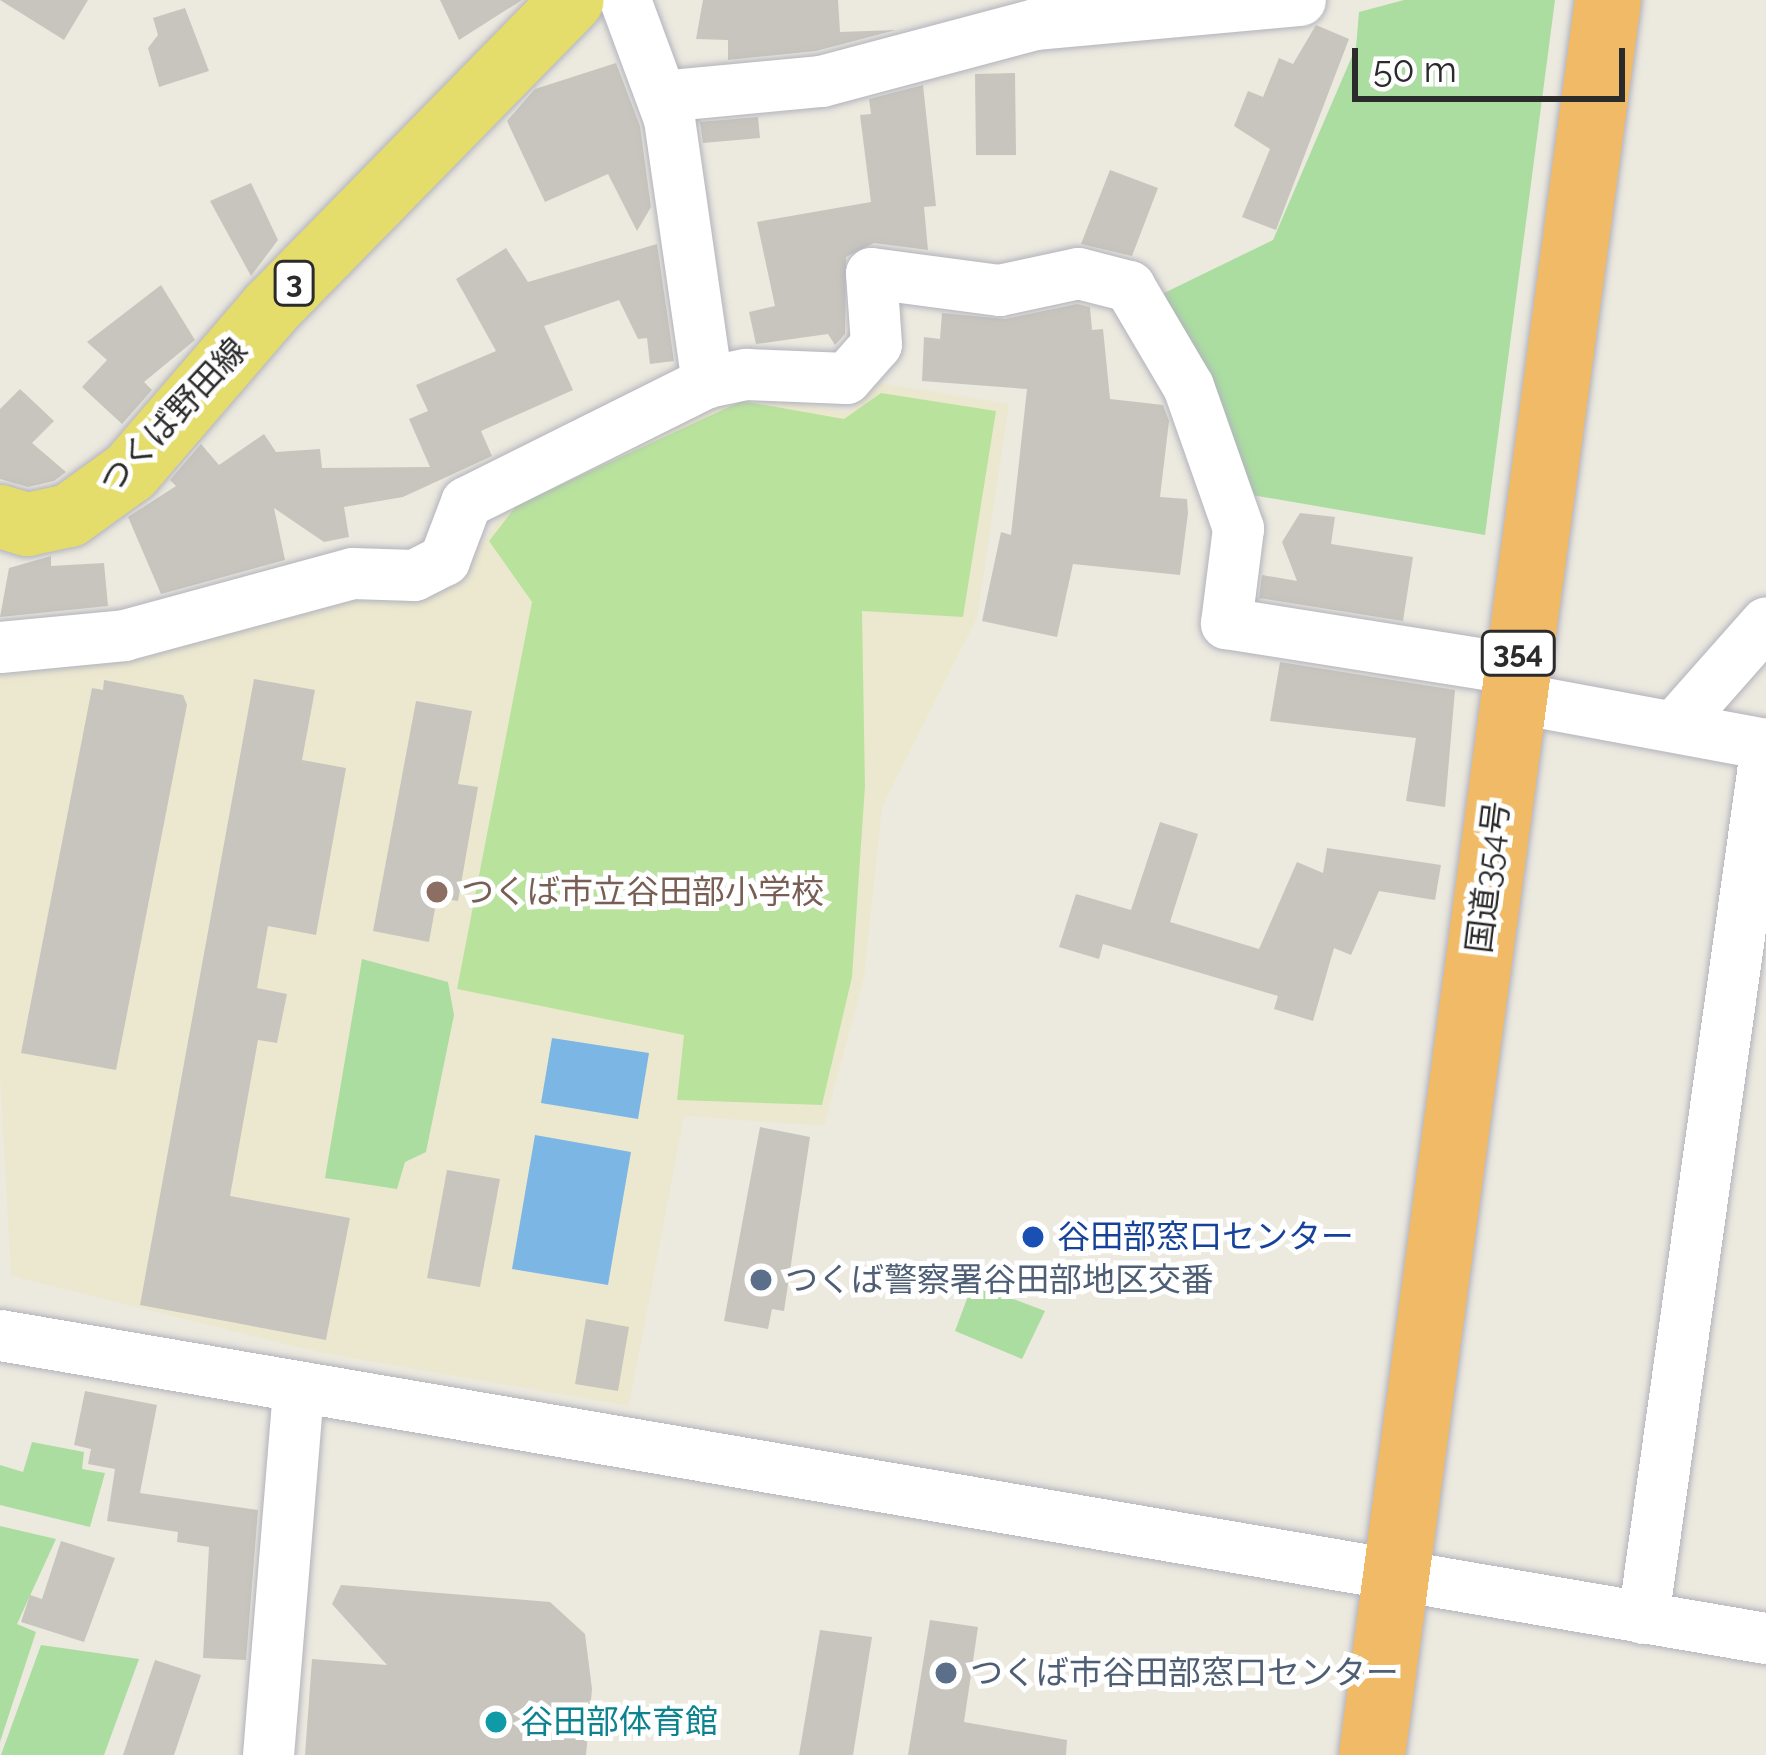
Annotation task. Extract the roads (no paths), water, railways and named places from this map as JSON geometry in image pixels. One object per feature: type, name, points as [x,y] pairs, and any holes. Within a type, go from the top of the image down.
[{"type":"highway","name":"国道354号","points":[[1372,1755],[1608,0]]},
{"type":"main road","name":"つくば野田線","points":[[2,523],[69,515],[130,470],[270,308],[572,0]]},
{"type":"street","points":[[625,0],[661,96],[707,382]]},
{"type":"street","points":[[661,96],[821,81],[1035,24],[1300,0]]},
{"type":"street","points":[[0,647],[124,635],[352,573],[414,575],[444,560],[466,502],[707,382],[746,374],[846,378],[876,344],[872,273],[999,290],[1104,274],[1130,286],[1188,386],[1238,528],[1226,623],[1514,683],[1766,744],[1642,1618]]},
{"type":"street","points":[[1676,725],[1766,622]]},
{"type":"street","points":[[0,1335],[298,1390],[1766,1638]]},
{"type":"street","points":[[268,1755],[298,1390]]},
{"type":"water","points":[[552,1038],[649,1053],[638,1119],[541,1103]]},
{"type":"water","points":[[535,1135],[631,1152],[608,1285],[512,1269]]},
{"type":"place","name":"つくば市立谷田部小学校","points":[[437,892]]},
{"type":"place","name":"谷田部窓口センター","points":[[1033,1237]]},
{"type":"place","name":"つくば警察署谷田部地区交番","points":[[761,1280]]},
{"type":"place","name":"つくば市谷田部窓口センター","points":[[946,1673]]},
{"type":"place","name":"谷田部体育館","points":[[496,1722]]}]
